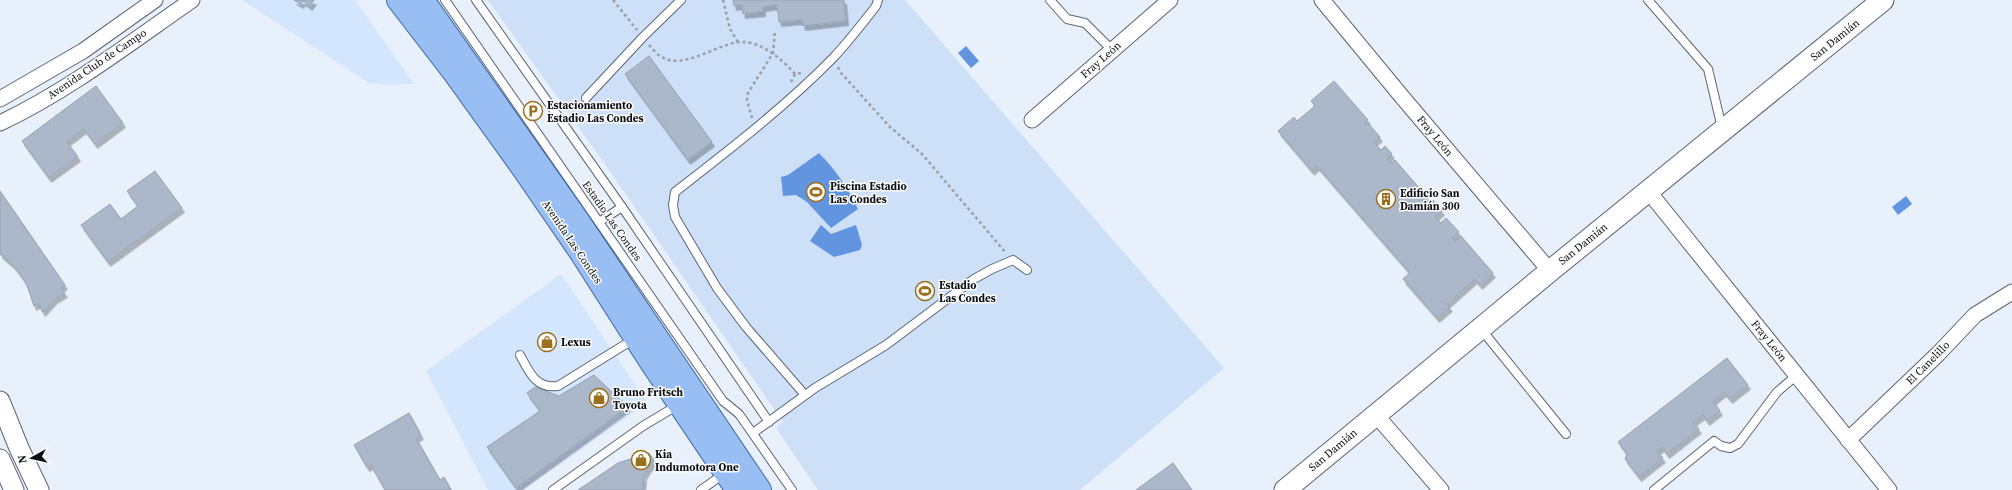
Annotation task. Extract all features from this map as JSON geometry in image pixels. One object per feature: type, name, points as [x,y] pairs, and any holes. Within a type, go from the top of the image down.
[{"type":"main road","name":"Avenida Las Condes","points":[[398,0],[455,74],[519,164],[588,264],[635,338],[732,482]]},
{"type":"main road","name":"Avenida Las Condes","points":[[423,0],[575,216],[760,490]]},
{"type":"main road","name":"San Damián","points":[[1285,490],[1550,271],[1649,192],[1883,0]]},
{"type":"street","name":"Avenida Club de Campo","points":[[0,99],[83,51],[155,0]]},
{"type":"street","name":"Avenida Club de Campo","points":[[0,124],[25,112],[94,68],[192,0]]},
{"type":"street","name":"Fray León","points":[[1032,120],[1170,0]]},
{"type":"street","name":"Fray León","points":[[1322,0],[1550,271]]},
{"type":"street","points":[[83,51],[94,68]]},
{"type":"street","name":"Fray León","points":[[1649,192],[1848,440],[1890,490]]},
{"type":"street","name":"El Canelillo","points":[[1848,440],[1938,354],[1975,315],[2012,292]]},
{"type":"street","points":[[0,401],[39,490]]},
{"type":"street","points":[[1376,415],[1441,490]]},
{"type":"street","points":[[0,459],[14,490]]},
{"type":"lane","name":"Estadio Las Condes","points":[[445,0],[723,401],[739,414],[754,433],[792,490]]},
{"type":"lane","points":[[476,0],[622,206],[769,422]]},
{"type":"lane","points":[[586,98],[643,37],[681,0]]},
{"type":"lane","points":[[805,395],[746,328],[718,288],[675,217],[673,205],[675,192],[702,172],[795,94],[833,58],[876,6],[878,0]]},
{"type":"lane","points":[[1050,0],[1067,19],[1085,23],[1112,50]]},
{"type":"lane","points":[[1648,0],[1708,69],[1723,131]]},
{"type":"lane","points":[[599,222],[622,206]]},
{"type":"lane","points":[[754,433],[805,395],[886,345],[974,279],[992,268],[1013,260],[1027,270]]},
{"type":"lane","points":[[1481,328],[1566,434]]},
{"type":"lane","points":[[520,355],[538,383],[550,387],[558,386],[635,338]]},
{"type":"lane","points":[[1654,490],[1714,441],[1721,446],[1730,448],[1738,444],[1777,392],[1797,375]]},
{"type":"lane","points":[[553,490],[643,426],[679,404]]},
{"type":"lane","points":[[701,490],[732,482]]},
{"type":"path","points":[[613,0],[643,37],[662,57],[670,60],[684,60],[738,42],[749,43],[773,53],[783,60],[795,74],[841,73]]},
{"type":"path","points":[[723,0],[730,29],[738,42]]},
{"type":"path","points":[[754,122],[747,100],[748,93],[773,53],[775,30]]},
{"type":"path","points":[[833,58],[841,73],[890,127],[922,154],[1013,260]]},
{"type":"shaded area","points":[[242,0],[355,0],[414,84],[389,85],[369,83]]},
{"type":"shaded area","name":"Estadio Las Condes","points":[[488,0],[905,0],[1224,368],[1080,490],[818,490],[776,428],[783,422],[614,177]]},
{"type":"shaded area","points":[[561,274],[647,403],[523,490],[488,490],[426,371]]},
{"type":"water","points":[[966,46],[979,61],[971,68],[958,53]]},
{"type":"water","name":"Piscina Estadio Las Condes","points":[[819,153],[841,179],[858,209],[831,228],[807,202],[796,195],[783,196],[781,177],[788,175]]},
{"type":"water","points":[[1906,196],[1912,204],[1898,215],[1892,207]]},
{"type":"water","points":[[821,225],[831,234],[856,225],[862,245],[860,250],[834,257],[810,241]]},
{"type":"building","points":[[294,0],[314,0],[310,6],[303,1],[301,4]]},
{"type":"building","points":[[733,0],[844,0],[846,21],[803,26],[802,20],[779,22],[777,5],[763,7],[763,12],[743,14],[742,5],[734,6]]},
{"type":"building","points":[[649,56],[712,142],[688,160],[625,74]]},
{"type":"building","name":"Edificio San Damián 300","points":[[1334,81],[1368,120],[1364,125],[1367,122],[1380,137],[1374,142],[1381,150],[1385,146],[1392,154],[1387,159],[1391,163],[1395,160],[1427,197],[1424,201],[1427,206],[1433,200],[1442,211],[1435,217],[1441,223],[1446,218],[1459,232],[1452,238],[1455,241],[1461,236],[1493,273],[1480,285],[1475,279],[1447,304],[1450,307],[1437,318],[1403,279],[1410,273],[1317,166],[1312,171],[1278,131],[1294,117],[1297,121],[1315,106],[1311,101]]},
{"type":"building","points":[[96,86],[123,123],[95,144],[84,129],[67,142],[78,157],[49,178],[22,141]]},
{"type":"building","points":[[155,171],[182,208],[108,262],[81,225],[110,204],[121,219],[138,206],[127,191]]},
{"type":"building","points":[[0,191],[65,285],[61,288],[65,293],[55,299],[43,312],[38,304],[34,306],[27,285],[20,274],[13,265],[0,254]]},
{"type":"building","points":[[1727,358],[1748,385],[1730,399],[1724,392],[1713,401],[1720,411],[1707,421],[1703,415],[1693,422],[1699,429],[1667,454],[1662,447],[1657,451],[1663,458],[1639,477],[1625,459],[1627,454],[1618,442]]},
{"type":"building","points":[[594,375],[628,407],[516,488],[487,447],[540,411],[527,393],[535,387],[559,396]]},
{"type":"building","points":[[409,413],[421,435],[416,438],[440,480],[444,477],[451,490],[385,490],[371,465],[367,467],[354,445]]},
{"type":"building","points":[[649,453],[654,460],[644,475],[643,490],[578,490],[618,463]]},
{"type":"building","points":[[1173,463],[1192,490],[1136,490]]},
{"type":"place","name":"Estacionamiento Estadio Las Condes","points":[[533,111]]},
{"type":"place","name":"Piscina Estadio Las Condes","points":[[816,192]]},
{"type":"place","name":"Edificio San Damián 300","points":[[1386,199]]},
{"type":"place","name":"Estadio Las Condes","points":[[925,291]]},
{"type":"place","name":"Lexus","points":[[547,342]]},
{"type":"place","name":"Bruno Fritsch Toyota","points":[[599,398]]},
{"type":"place","name":"Kia Indumotora One","points":[[641,460]]}]
